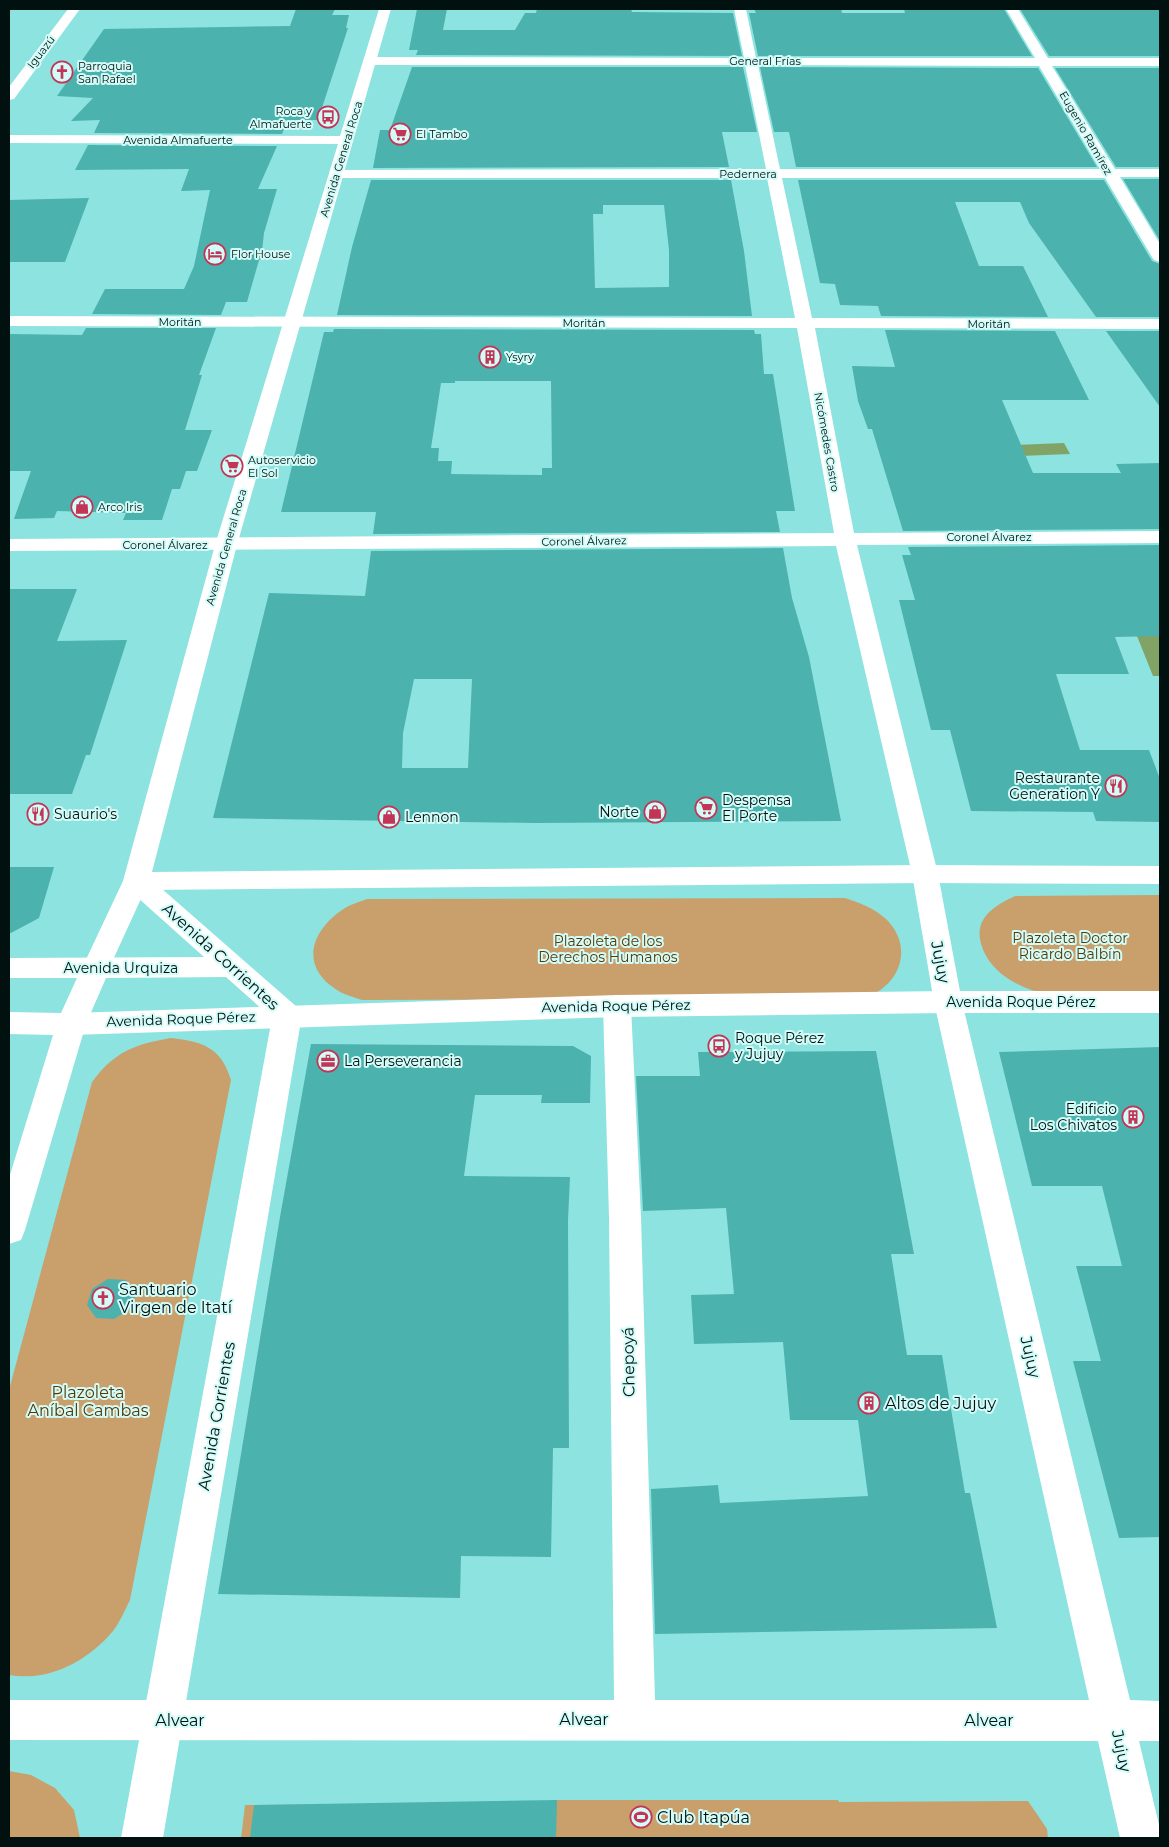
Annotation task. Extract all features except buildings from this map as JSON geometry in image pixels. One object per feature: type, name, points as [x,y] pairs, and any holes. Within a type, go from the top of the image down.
[{"type":"street","name":"Iguazú","points":[[9,96],[74,9]]},
{"type":"street","name":"Avenida General Roca","points":[[67,1035],[136,881],[226,545],[385,9]]},
{"type":"street","name":"Nicómedes Castro","points":[[740,9],[805,324],[845,538],[925,874]]},
{"type":"street","name":"Eugenio Ramírez","points":[[1012,9],[1160,257]]},
{"type":"street","name":"General Frías","points":[[370,61],[1160,62]]},
{"type":"street","name":"Avenida Almafuerte","points":[[9,140],[346,140]]},
{"type":"street","name":"Pedernera","points":[[336,174],[1160,173]]},
{"type":"street","name":"Moritán","points":[[9,321],[1160,324]]},
{"type":"street","name":"Coronel Álvarez","points":[[9,545],[226,545],[845,538],[1160,537]]},
{"type":"street","points":[[136,881],[925,874],[1160,874]]},
{"type":"street","name":"Jujuy","points":[[925,874],[948,1002],[1116,1721],[1141,1838]]},
{"type":"street","name":"Avenida Corrientes","points":[[136,881],[287,1015],[142,1838]]},
{"type":"street","name":"Avenida Urquiza","points":[[9,968],[233,967]]},
{"type":"street","name":"Avenida Roque Pérez","points":[[67,1035],[287,1015],[617,1006],[948,1002],[1160,1002]]},
{"type":"street","name":"Chepoyá","points":[[617,1006],[626,1226],[635,1719]]},
{"type":"street","points":[[9,1023],[67,1035],[9,1230]]},
{"type":"street","name":"Alvear","points":[[9,1720],[635,1719],[1160,1721]]},
{"type":"green space","name":"Plazoleta Doctor Ricardo Balbín","points":[[1160,895],[1160,996],[1062,997],[1039,992],[1016,983],[997,970],[989,961],[980,939],[981,924],[985,917],[995,907],[1015,896]]},
{"type":"green space","name":"Plazoleta de los Derechos Humanos","points":[[845,898],[872,909],[886,919],[898,936],[900,945],[900,963],[897,972],[884,987],[864,998],[362,1000],[340,992],[325,981],[318,971],[314,960],[317,939],[331,919],[351,905],[367,899]]},
{"type":"green space","name":"Plazoleta Aníbal Cambas","points":[[171,1038],[201,1044],[209,1048],[222,1060],[231,1080],[130,1600],[113,1631],[92,1652],[80,1660],[67,1667],[39,1675],[9,1675],[9,1390],[92,1082],[117,1056],[147,1043]]},
{"type":"green space","points":[[9,1771],[31,1775],[55,1788],[74,1810],[80,1838],[9,1838]]},
{"type":"green space","name":"Club Itapúa","points":[[557,1800],[1028,1801],[1047,1829],[1048,1838],[241,1838],[245,1805],[557,1803]]},
{"type":"shaded area","points":[[1064,443],[1070,454],[1020,456],[1015,445]]},
{"type":"shaded area","points":[[1137,636],[1160,636],[1160,676],[1153,676]]},
{"type":"place","name":"Parroquia San Rafael","points":[[62,72]]},
{"type":"place","name":"Roca y Almafuerte","points":[[328,117]]},
{"type":"place","name":"El Tambo","points":[[400,134]]},
{"type":"place","name":"Flor House","points":[[215,254]]},
{"type":"place","name":"Ysyry","points":[[490,357]]},
{"type":"place","name":"Autoservicio El Sol","points":[[232,466]]},
{"type":"place","name":"Arco Iris","points":[[82,507]]},
{"type":"place","name":"Restaurante Generation Y","points":[[1116,786]]},
{"type":"place","name":"Despensa El Porte","points":[[706,808]]},
{"type":"place","name":"Norte","points":[[655,812]]},
{"type":"place","name":"Suaurio's","points":[[38,814]]},
{"type":"place","name":"Lennon","points":[[389,817]]},
{"type":"place","name":"Roque Pérez y Jujuy","points":[[719,1046]]},
{"type":"place","name":"La Perseverancia","points":[[328,1061]]},
{"type":"place","name":"Edificio Los Chivatos","points":[[1133,1117]]},
{"type":"place","name":"Santuario Virgen de Itatí","points":[[103,1298]]},
{"type":"place","name":"Altos de Jujuy","points":[[869,1403]]},
{"type":"place","name":"Club Itapúa","points":[[641,1817]]}]
